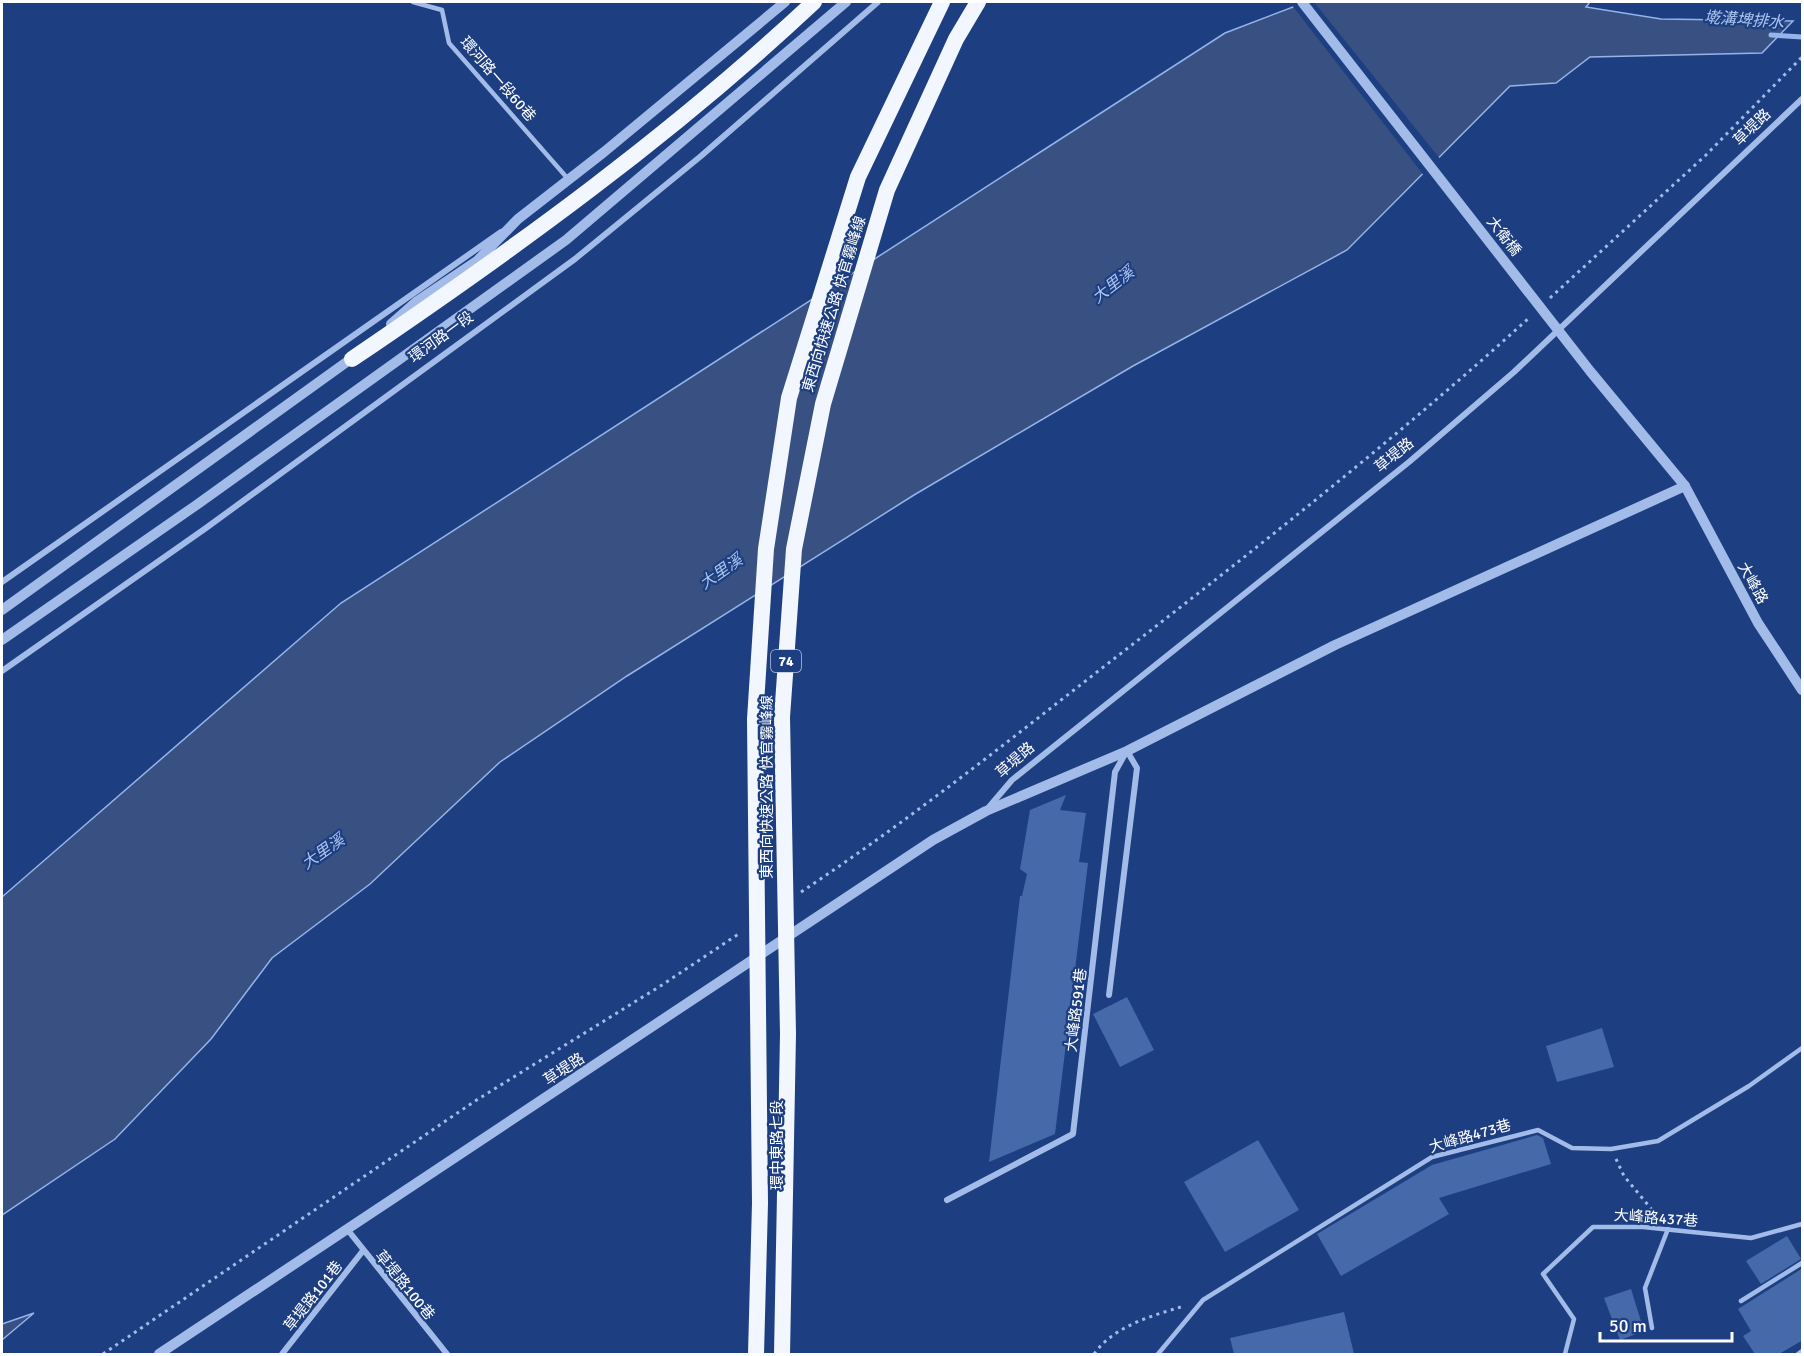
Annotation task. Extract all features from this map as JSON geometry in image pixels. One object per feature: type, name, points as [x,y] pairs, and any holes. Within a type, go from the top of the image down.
[{"type":"highway","points":[[352,359],[475,276],[678,122],[814,2]]},
{"type":"highway","name":"東西向快速公路 快官霧峰線","points":[[756,1354],[760,1203],[755,719],[766,549],[789,398],[858,177],[942,2]]},
{"type":"highway","name":"東西向快速公路 快官霧峰線","points":[[782,1354],[788,1035],[782,717],[794,549],[823,404],[887,190],[956,39],[978,2]]},
{"type":"street","points":[[2,582],[518,219],[569,180],[785,2]]},
{"type":"street","name":"環河路一段","points":[[2,640],[204,500],[566,240],[846,2]]},
{"type":"street","name":"環河路一段","points":[[2,671],[206,528],[575,259],[701,156],[878,2]]},
{"type":"street","name":"大衛橋","points":[[1302,2],[1583,362],[1684,486]]},
{"type":"street","name":"草堤路","points":[[986,811],[1012,780],[1409,462],[1514,372],[1803,99]]},
{"type":"street","points":[[2,610],[352,359],[416,302],[477,261],[518,219]]},
{"type":"street","name":"大峰路","points":[[1684,486],[1758,622],[1803,690]]},
{"type":"street","name":"草堤路","points":[[159,1354],[753,963],[885,871],[986,811],[1127,751],[1335,645],[1684,486]]},
{"type":"street","points":[[1109,995],[1137,768],[1127,751]]},
{"type":"street","name":"大峰路591巷","points":[[947,1200],[1073,1134],[1115,772],[1127,751]]},
{"type":"street","name":"環中東路七段","points":[[790,936],[792,1204],[790,1354]]},
{"type":"street","name":"環中東路七段","points":[[749,1354],[754,1202],[753,963]]},
{"type":"street","name":"草堤路100巷","points":[[347,1229],[362,1252],[447,1354]]},
{"type":"street","name":"草堤路101巷","points":[[282,1354],[362,1252]]},
{"type":"lane","name":"環河路一段60巷","points":[[413,2],[442,9],[449,43],[569,180]]},
{"type":"lane","name":"大峰路473巷","points":[[1158,1354],[1203,1300],[1432,1157],[1538,1130],[1572,1148],[1611,1149],[1658,1141],[1749,1086],[1803,1048]]},
{"type":"lane","name":"大峰路437巷","points":[[1565,1354],[1574,1319],[1543,1274],[1593,1227],[1643,1227],[1751,1238],[1803,1224]]},
{"type":"lane","points":[[1652,1328],[1645,1288],[1668,1229]]},
{"type":"lane","points":[[1741,1301],[1803,1263]]},
{"type":"lane","points":[[1798,1354],[1803,1352]]},
{"type":"path","points":[[1549,299],[1706,155],[1803,57]]},
{"type":"path","points":[[792,899],[916,812],[1207,586],[1383,445],[1531,315]]},
{"type":"path","points":[[103,1354],[475,1101],[662,985],[742,932]]},
{"type":"path","points":[[1611,1149],[1624,1176],[1653,1211],[1643,1227]]},
{"type":"path","points":[[1094,1354],[1100,1346],[1138,1320],[1203,1300]]},
{"type":"water","name":"大里溪","points":[[1306,2],[1590,2],[1586,7],[1661,19],[1793,21],[1762,53],[1590,57],[1556,83],[1510,86],[1347,250],[1133,366],[914,495],[627,676],[500,762],[370,884],[272,958],[211,1039],[115,1139],[2,1215],[2,897],[341,603],[1225,33]]},
{"type":"water","points":[[34,1313],[2,1340],[2,1324]]},
{"type":"pier","points":[[1314,2],[1441,160],[1425,177],[1291,4]]},
{"type":"building","points":[[1066,795],[1060,810],[1086,813],[1079,862],[1088,863],[1055,1134],[989,1162],[1020,896],[1022,896],[1027,874],[1020,869],[1030,810]]},
{"type":"building","points":[[1127,997],[1154,1050],[1120,1067],[1093,1014]]},
{"type":"building","points":[[1602,1028],[1614,1067],[1557,1082],[1546,1046]]},
{"type":"building","points":[[1537,1135],[1543,1138],[1551,1164],[1439,1198],[1449,1214],[1341,1276],[1317,1234],[1432,1165]]},
{"type":"building","points":[[1258,1140],[1299,1210],[1225,1252],[1184,1182]]},
{"type":"building","points":[[1787,1236],[1801,1259],[1761,1284],[1746,1261]]},
{"type":"building","points":[[1803,1268],[1803,1340],[1779,1354],[1755,1354],[1743,1336],[1751,1331],[1738,1309]]},
{"type":"building","points":[[1631,1289],[1644,1331],[1620,1340],[1604,1298]]},
{"type":"building","points":[[1344,1312],[1354,1354],[1234,1354],[1230,1338]]},
{"type":"waterway","name":"墘溝埤排水","points":[[1771,35],[1802,37]]}]
